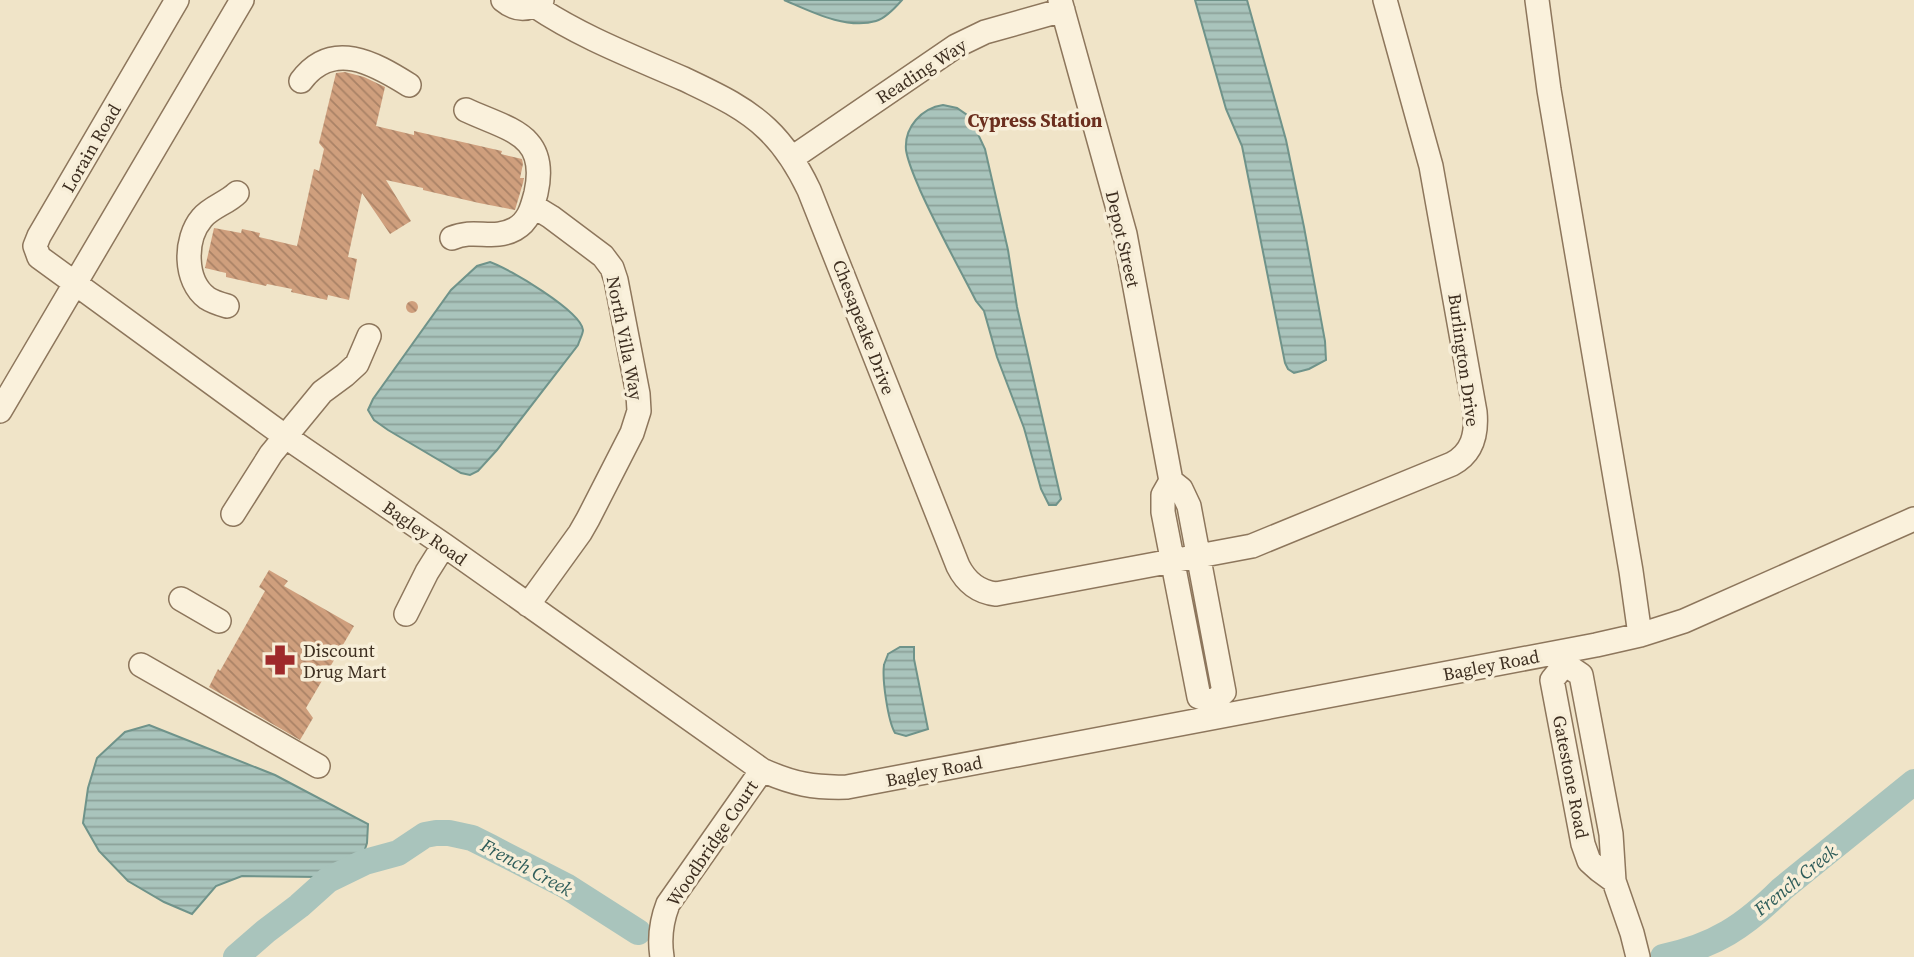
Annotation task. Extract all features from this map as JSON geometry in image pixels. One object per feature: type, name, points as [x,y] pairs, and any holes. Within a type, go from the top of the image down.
[{"type":"street","name":"Lorain Road","points":[[76,284],[39,257],[35,250],[37,240],[177,0]]},
{"type":"street","points":[[0,411],[242,0]]},
{"type":"street","name":"Chesapeake Drive","points":[[503,0],[509,5],[526,9],[539,3],[566,25],[735,104],[766,128],[792,158],[809,190],[951,550],[966,581],[983,592],[1001,594],[1172,561]]},
{"type":"street","name":"Burlington Drive","points":[[1172,561],[1238,550],[1265,542],[1452,464],[1465,456],[1474,438],[1475,412],[1435,186],[1385,0]]},
{"type":"street","points":[[1537,0],[1549,90],[1640,635]]},
{"type":"street","name":"Depot Street","points":[[1061,5],[1125,234],[1171,481],[1163,495],[1162,505],[1172,561],[1199,697],[1214,709],[1224,692],[1199,557],[1188,501],[1181,489],[1171,481]]},
{"type":"street","name":"Reading Way","points":[[792,158],[969,38],[1061,5]]},
{"type":"street","points":[[301,81],[307,72],[325,61],[348,58],[379,67],[409,85]]},
{"type":"street","points":[[452,238],[467,233],[498,235],[519,226],[533,206],[539,172],[534,148],[528,141],[466,110]]},
{"type":"street","points":[[227,306],[208,298],[196,286],[190,266],[190,253],[194,230],[201,219],[237,192]]},
{"type":"street","name":"North Villa Way","points":[[528,604],[584,526],[632,433],[639,411],[638,394],[612,268],[603,256],[533,206]]},
{"type":"street","name":"Bagley Road","points":[[76,284],[286,437],[762,770],[785,780],[810,786],[848,787],[1214,709],[1564,658],[1684,621],[1914,519]]},
{"type":"street","points":[[233,514],[271,454],[322,392],[357,364],[369,336]]},
{"type":"street","points":[[407,614],[443,545]]},
{"type":"street","points":[[181,599],[219,621]]},
{"type":"street","name":"Gatestone Road","points":[[1564,658],[1581,675],[1611,834],[1614,881],[1638,957]]},
{"type":"street","points":[[141,665],[318,766]]},
{"type":"street","name":"Woodbridge Court","points":[[662,957],[660,936],[668,904],[762,770]]},
{"type":"water","points":[[784,0],[902,0],[883,18],[853,23],[828,18]]},
{"type":"water","points":[[1195,0],[1247,0],[1286,140],[1325,341],[1326,360],[1309,369],[1294,373],[1285,363],[1242,146],[1226,109]]},
{"type":"water","points":[[943,105],[957,108],[970,117],[985,149],[1008,250],[1017,307],[1061,499],[1056,505],[1049,505],[1041,489],[1024,428],[997,357],[984,311],[976,301],[940,232],[908,160],[906,142],[911,126],[928,110]]},
{"type":"water","points":[[490,262],[512,272],[557,302],[570,312],[583,330],[578,345],[497,450],[478,471],[470,475],[461,473],[388,430],[374,420],[368,410],[373,399],[451,290],[477,266]]},
{"type":"water","points":[[900,647],[914,647],[928,729],[906,736],[895,733],[892,727],[884,680],[884,665],[888,654]]},
{"type":"water","points":[[149,725],[275,775],[368,824],[367,843],[362,858],[319,877],[242,876],[216,886],[192,914],[164,902],[128,881],[99,851],[83,823],[88,788],[97,758],[125,732]]},
{"type":"building","points":[[345,72],[385,87],[376,126],[414,135],[414,131],[502,151],[501,154],[522,159],[520,178],[524,178],[515,210],[386,180],[411,221],[390,234],[362,193],[348,257],[357,259],[349,300],[328,295],[327,300],[291,292],[292,289],[226,277],[226,273],[205,268],[214,228],[241,233],[242,229],[260,233],[259,237],[297,246],[314,169],[319,171],[324,149],[319,143],[336,73]]},
{"type":"building","points":[[412,301],[418,307],[412,313],[406,307]]},
{"type":"building","points":[[269,570],[288,581],[284,586],[354,626],[306,708],[313,718],[300,740],[209,687],[265,591],[259,587]]},
{"type":"waterway","name":"French Creek","points":[[1663,957],[1698,947],[1742,924],[1914,782]]},
{"type":"waterway","name":"French Creek","points":[[236,957],[328,880],[365,862],[398,853],[425,835],[436,833],[472,838],[566,886],[638,932]]},
{"type":"place","name":"Discount Drug Mart","points":[[280,660]]},
{"type":"district","name":"Cypress Station","points":[[1035,120]]}]
